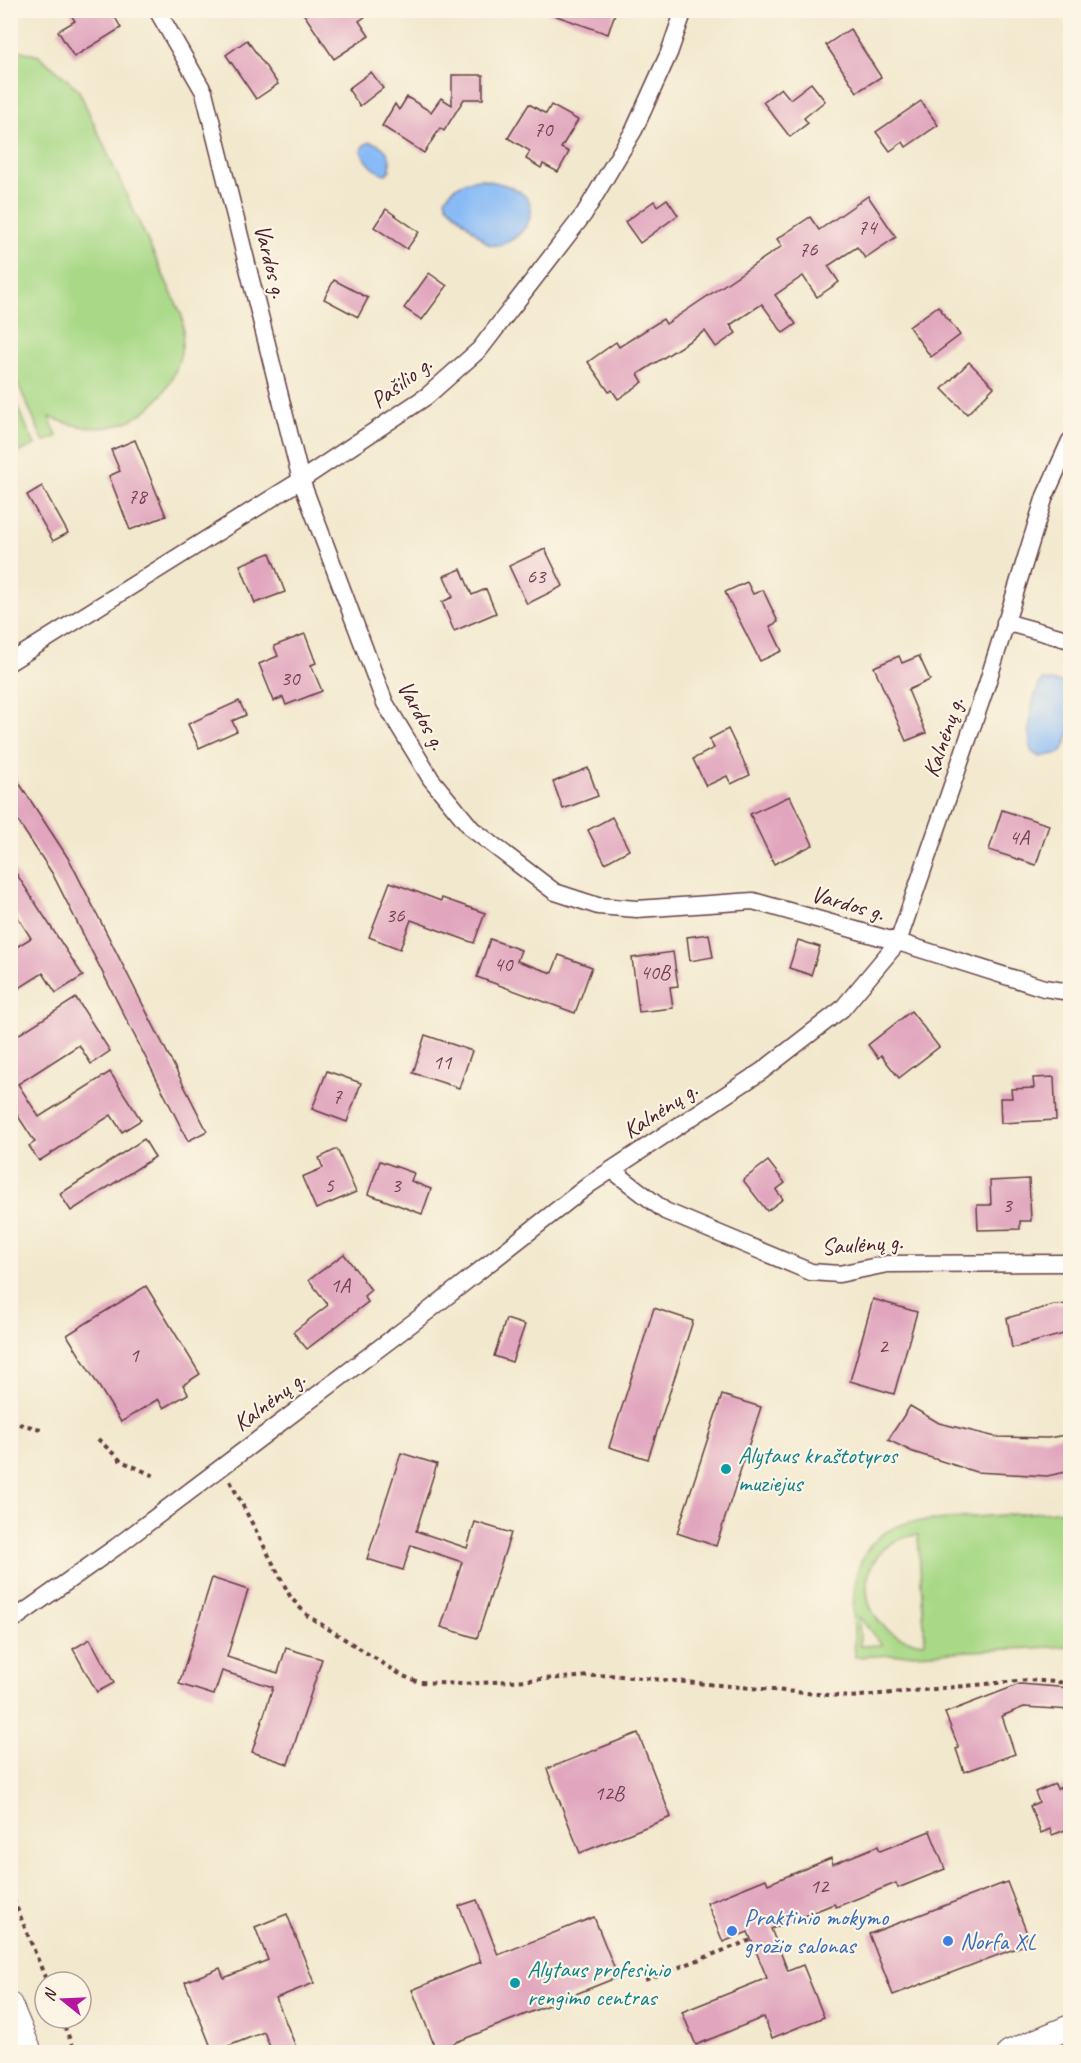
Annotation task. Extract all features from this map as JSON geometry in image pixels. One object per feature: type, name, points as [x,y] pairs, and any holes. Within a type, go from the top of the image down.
[{"type":"street","name":"Vardos g.","points":[[157,10],[204,92],[301,480],[385,703],[431,779],[472,829],[555,891],[598,906],[637,909],[753,901],[898,942],[1044,988],[1071,992]]},
{"type":"street","name":"Pašilio g.","points":[[10,662],[301,480],[427,396],[480,349],[584,214],[634,130],[669,53],[684,10]]},
{"type":"street","name":"Kalnėnų g.","points":[[10,1622],[223,1467],[612,1170],[762,1071],[833,1016],[898,942],[987,684],[1045,496],[1071,441]]},
{"type":"street","points":[[1005,622],[1071,640]]},
{"type":"street","name":"Saulėnų g.","points":[[612,1170],[665,1211],[811,1272],[839,1274],[887,1264],[1071,1263]]},
{"type":"street","points":[[10,2005],[30,2052]]},
{"type":"street","points":[[1010,2052],[1071,2027]]},
{"type":"path","points":[[10,1422],[45,1430]]},
{"type":"path","points":[[98,1439],[121,1461],[157,1476]]},
{"type":"path","points":[[223,1467],[291,1598],[308,1616],[403,1676],[419,1682],[462,1684],[609,1675],[850,1697],[1028,1680],[1071,1683]]},
{"type":"path","points":[[10,1891],[42,1970]]},
{"type":"path","points":[[645,1980],[751,1940]]},
{"type":"path","points":[[66,2030],[75,2052]]},
{"type":"green space","points":[[11,48],[39,56],[78,89],[182,316],[181,353],[167,387],[156,401],[142,413],[126,422],[108,427],[85,427],[49,417],[57,436],[44,442],[11,368]]},
{"type":"green space","points":[[10,392],[35,445],[11,456],[10,456]]},
{"type":"green space","points":[[1070,1510],[1070,1646],[855,1657],[854,1594],[863,1558],[873,1543],[888,1531],[910,1522]],"holes":[[[918,1535],[925,1642],[924,1643],[899,1637],[882,1624],[871,1608],[867,1589],[870,1570],[879,1554],[895,1541]],[[859,1617],[882,1645],[860,1646]]]},
{"type":"water","points":[[370,142],[383,148],[389,155],[390,170],[386,174],[371,166],[361,151],[364,145]]},
{"type":"water","points":[[481,179],[505,185],[522,193],[530,205],[531,214],[528,223],[522,231],[506,243],[488,244],[447,205],[445,199],[456,187],[465,182]]},
{"type":"water","points":[[1042,680],[1070,684],[1071,720],[1068,738],[1060,753],[1039,757],[1031,751],[1030,724],[1035,695]]},
{"type":"building","points":[[68,10],[111,10],[121,28],[74,57],[58,31],[75,21]]},
{"type":"building","points":[[301,10],[375,10],[359,21],[369,36],[334,59]]},
{"type":"building","points":[[548,10],[616,10],[608,34],[548,13]]},
{"type":"building","points":[[850,29],[881,77],[857,92],[826,45]]},
{"type":"building","points":[[247,40],[278,84],[256,99],[226,55]]},
{"type":"building","points":[[371,72],[383,88],[360,106],[348,89]]},
{"type":"building","points":[[452,75],[483,75],[483,99],[464,99],[444,131],[440,128],[424,153],[382,126],[395,104],[399,110],[407,97],[431,112],[441,98],[452,105]]},
{"type":"building","points":[[811,83],[825,101],[804,118],[808,123],[790,137],[763,102],[781,88],[790,99]]},
{"type":"building","points":[[921,101],[938,125],[906,147],[903,142],[890,151],[876,132]]},
{"type":"building","points":[[529,104],[546,114],[551,105],[578,120],[561,148],[569,152],[558,172],[543,164],[541,168],[526,159],[530,151],[508,138]]},
{"type":"building","points":[[868,196],[896,237],[865,258],[857,247],[828,266],[839,282],[817,297],[803,276],[775,295],[796,324],[783,333],[762,304],[730,325],[736,333],[716,347],[705,331],[638,374],[643,382],[618,399],[612,390],[609,392],[588,362],[616,342],[619,347],[663,319],[666,324],[782,246],[777,239],[810,217],[819,230]]},
{"type":"building","points":[[667,199],[678,215],[640,243],[625,222],[654,201],[657,206]]},
{"type":"building","points":[[386,209],[419,232],[407,249],[374,227]]},
{"type":"building","points":[[429,273],[447,286],[422,320],[404,308]]},
{"type":"building","points":[[334,280],[368,298],[358,317],[324,299]]},
{"type":"building","points":[[938,306],[960,335],[931,357],[909,327]]},
{"type":"building","points":[[969,362],[994,387],[967,414],[942,389]]},
{"type":"building","points":[[135,440],[166,516],[130,530],[109,476],[120,471],[111,450]]},
{"type":"building","points":[[42,486],[68,533],[53,541],[27,495]]},
{"type":"building","points":[[545,549],[563,586],[527,604],[509,566]]},
{"type":"building","points":[[270,553],[285,592],[255,603],[240,565]]},
{"type":"building","points":[[461,569],[472,595],[486,589],[496,613],[454,631],[442,602],[453,597],[444,576]]},
{"type":"building","points":[[747,582],[753,594],[763,590],[778,622],[770,626],[782,651],[760,661],[725,592]]},
{"type":"building","points":[[305,634],[316,663],[311,665],[322,691],[286,705],[283,697],[274,701],[259,664],[278,656],[274,646]]},
{"type":"building","points":[[899,656],[902,663],[919,656],[930,680],[908,690],[926,733],[906,741],[874,667]]},
{"type":"building","points":[[239,701],[246,715],[232,721],[237,731],[199,748],[188,724]]},
{"type":"building","points":[[728,729],[750,775],[731,784],[727,776],[706,786],[693,759],[714,748],[709,739]]},
{"type":"building","points":[[588,768],[598,796],[563,809],[553,782]]},
{"type":"building","points":[[10,769],[70,861],[207,1131],[188,1141],[52,873],[10,809]]},
{"type":"building","points":[[790,796],[813,845],[774,864],[750,814]]},
{"type":"building","points":[[1002,810],[1049,825],[1036,865],[989,850]]},
{"type":"building","points":[[612,817],[629,850],[605,863],[588,830]]},
{"type":"building","points":[[10,864],[83,976],[56,993],[43,973],[10,994],[10,951],[31,938],[10,905]]},
{"type":"building","points":[[390,882],[441,901],[442,898],[485,913],[474,943],[411,920],[400,949],[369,937]]},
{"type":"building","points":[[709,934],[713,957],[690,961],[687,937]]},
{"type":"building","points":[[490,939],[521,950],[517,961],[552,973],[559,955],[592,967],[575,1013],[477,977]]},
{"type":"building","points":[[798,940],[820,947],[811,975],[789,968]]},
{"type":"building","points":[[673,952],[678,986],[670,987],[673,1008],[639,1012],[632,958]]},
{"type":"building","points":[[76,998],[110,1051],[91,1064],[79,1045],[18,1084],[39,1117],[110,1072],[141,1120],[122,1132],[111,1115],[39,1161],[29,1146],[35,1142],[10,1104],[10,1040]]},
{"type":"building","points":[[911,1011],[939,1047],[899,1078],[881,1055],[878,1058],[868,1045]]},
{"type":"building","points":[[425,1035],[472,1051],[459,1088],[413,1073]]},
{"type":"building","points":[[327,1071],[361,1083],[347,1122],[312,1109]]},
{"type":"building","points":[[1054,1077],[1056,1120],[1001,1123],[1000,1098],[1012,1098],[1011,1089],[1034,1088],[1033,1078]]},
{"type":"building","points":[[144,1139],[155,1157],[71,1211],[60,1194]]},
{"type":"building","points":[[337,1149],[356,1192],[316,1209],[302,1177],[323,1168],[319,1158]]},
{"type":"building","points":[[380,1161],[414,1173],[411,1181],[431,1189],[422,1214],[368,1194]]},
{"type":"building","points":[[768,1161],[785,1183],[776,1190],[783,1199],[767,1211],[743,1180]]},
{"type":"building","points":[[1029,1179],[1031,1221],[1020,1221],[1020,1229],[978,1230],[977,1205],[991,1205],[990,1181]]},
{"type":"building","points":[[344,1254],[371,1290],[364,1296],[368,1302],[307,1349],[293,1332],[328,1305],[309,1280]]},
{"type":"building","points":[[146,1286],[200,1374],[183,1385],[188,1394],[164,1408],[158,1399],[121,1422],[67,1335]]},
{"type":"building","points":[[873,1299],[917,1312],[894,1394],[850,1381]]},
{"type":"building","points":[[1071,1304],[1071,1332],[1012,1348],[1007,1318],[1054,1305]]},
{"type":"building","points":[[654,1308],[693,1321],[648,1459],[609,1447]]},
{"type":"building","points":[[506,1319],[525,1325],[512,1362],[494,1356]]},
{"type":"building","points":[[722,1395],[761,1407],[716,1546],[677,1533]]},
{"type":"building","points":[[910,1406],[939,1423],[996,1437],[1048,1438],[1071,1434],[1071,1471],[1047,1476],[976,1472],[913,1452],[888,1440]]},
{"type":"building","points":[[401,1453],[437,1464],[416,1531],[467,1548],[475,1522],[511,1533],[477,1638],[441,1627],[462,1562],[411,1545],[403,1570],[367,1559]]},
{"type":"building","points":[[212,1578],[248,1590],[227,1657],[278,1673],[286,1648],[322,1659],[288,1764],[252,1752],[273,1687],[222,1671],[214,1695],[179,1684]]},
{"type":"building","points":[[90,1639],[114,1683],[97,1692],[73,1649]]},
{"type":"building","points":[[1020,1684],[1071,1688],[1071,1710],[1024,1707],[1002,1716],[1015,1754],[964,1772],[956,1749],[959,1748],[945,1713]]},
{"type":"building","points":[[638,1733],[671,1817],[580,1853],[547,1769]]},
{"type":"building","points":[[1071,1783],[1071,1828],[1052,1835],[1050,1829],[1041,1833],[1030,1806],[1039,1802],[1035,1792],[1055,1784],[1057,1789]]},
{"type":"building","points":[[930,1831],[945,1869],[898,1888],[896,1883],[836,1907],[834,1904],[771,1929],[788,1971],[803,1965],[824,2017],[772,2038],[764,2017],[696,2045],[682,2012],[767,1978],[748,1932],[723,1942],[707,1903],[766,1879],[768,1884],[831,1858],[833,1864],[878,1846],[880,1851]]},
{"type":"building","name":"Norfa XL","points":[[1007,1882],[1028,1936],[1022,1946],[893,1995],[869,1934]]},
{"type":"building","name":"Alytaus profesinio rengimo centras","points":[[477,1900],[498,1955],[594,1917],[618,1977],[454,2043],[458,2052],[437,2052],[412,1990],[481,1962],[459,1906]]},
{"type":"building","points":[[287,1914],[314,1983],[276,1998],[298,2052],[272,2052],[264,2032],[213,2052],[185,1982],[220,1968],[224,1978],[268,1960],[255,1927]]},
{"type":"place","name":"Alytaus kraštotyros muziejus","points":[[726,1469]]},
{"type":"place","name":"Praktinio mokymo grožio salonas","points":[[732,1931]]},
{"type":"place","name":"Norfa XL","points":[[948,1941]]},
{"type":"place","name":"Alytaus profesinio rengimo centras","points":[[515,1983]]}]
